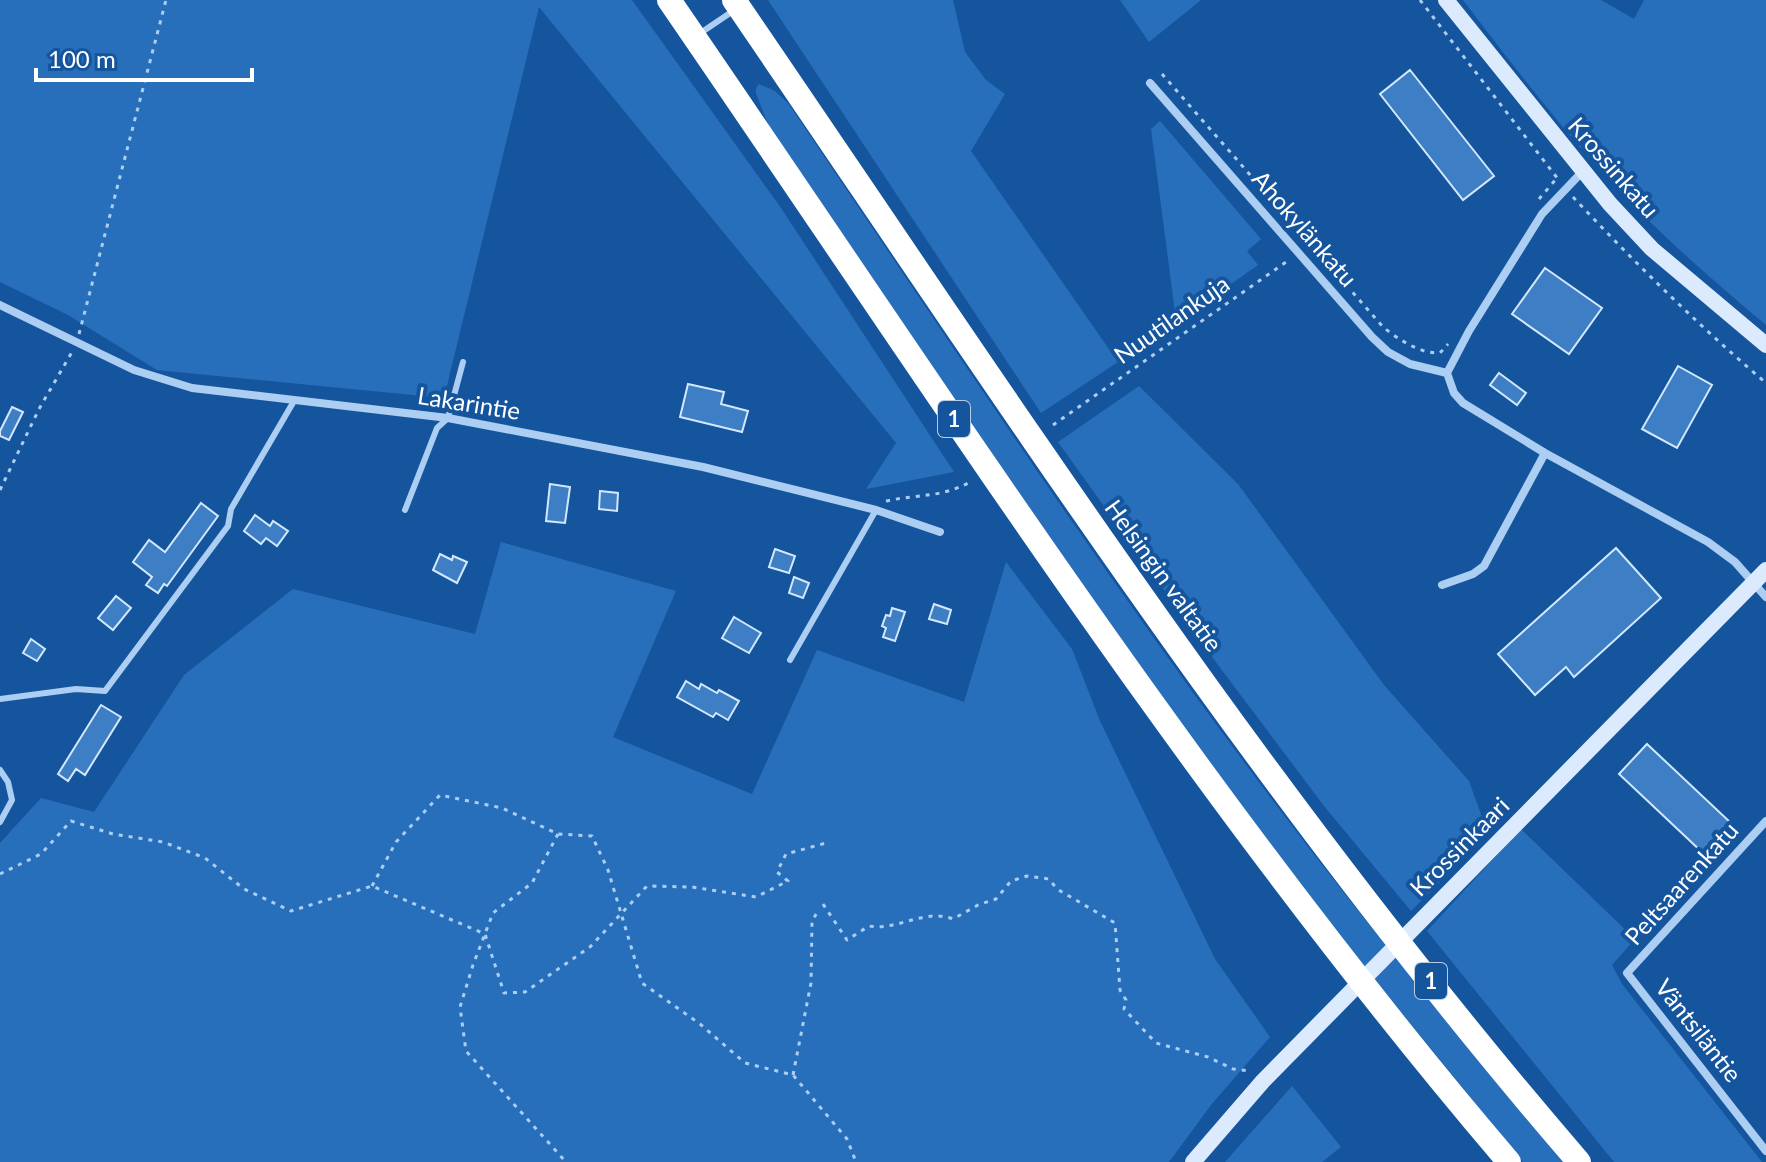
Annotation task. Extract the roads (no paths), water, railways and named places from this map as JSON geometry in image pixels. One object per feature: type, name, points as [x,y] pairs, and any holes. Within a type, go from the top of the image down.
[{"type":"highway","name":"1","points":[[669,0],[1068,583],[1247,831],[1465,1111],[1509,1162]]},
{"type":"highway","name":"Helsingin valtatie","points":[[736,3],[966,345],[1118,563],[1371,907],[1579,1162]]},
{"type":"highway","points":[[1465,1111],[1499,1162]]},
{"type":"street","name":"Krossinkatu","points":[[1446,0],[1582,172],[1652,249],[1766,345]]},
{"type":"street","name":"Ahokylänkatu","points":[[1150,83],[1372,337],[1388,352],[1410,364],[1447,373]]},
{"type":"street","points":[[1582,172],[1542,214],[1469,331],[1447,373],[1454,393],[1463,403],[1545,453],[1708,542],[1735,562],[1766,597]]},
{"type":"street","name":"Lakarintie","points":[[0,305],[134,370],[192,388],[448,418],[703,467],[876,510],[940,532]]},
{"type":"street","points":[[1442,585],[1473,574],[1484,566],[1545,453]]},
{"type":"street","name":"Krossinkaari","points":[[1193,1162],[1271,1073],[1766,570]]},
{"type":"street","name":"Peltsaarenkatu","points":[[1627,973],[1766,821]]},
{"type":"street","name":"Väntsiläntie","points":[[1627,973],[1766,1151]]},
{"type":"lane","points":[[694,37],[736,3]]},
{"type":"lane","points":[[405,510],[437,428],[448,418],[463,362]]},
{"type":"lane","points":[[0,699],[76,689],[105,691],[228,526],[231,509],[294,401]]},
{"type":"lane","points":[[790,660],[876,510]]},
{"type":"lane","points":[[0,770],[8,782],[12,800],[0,822]]}]
